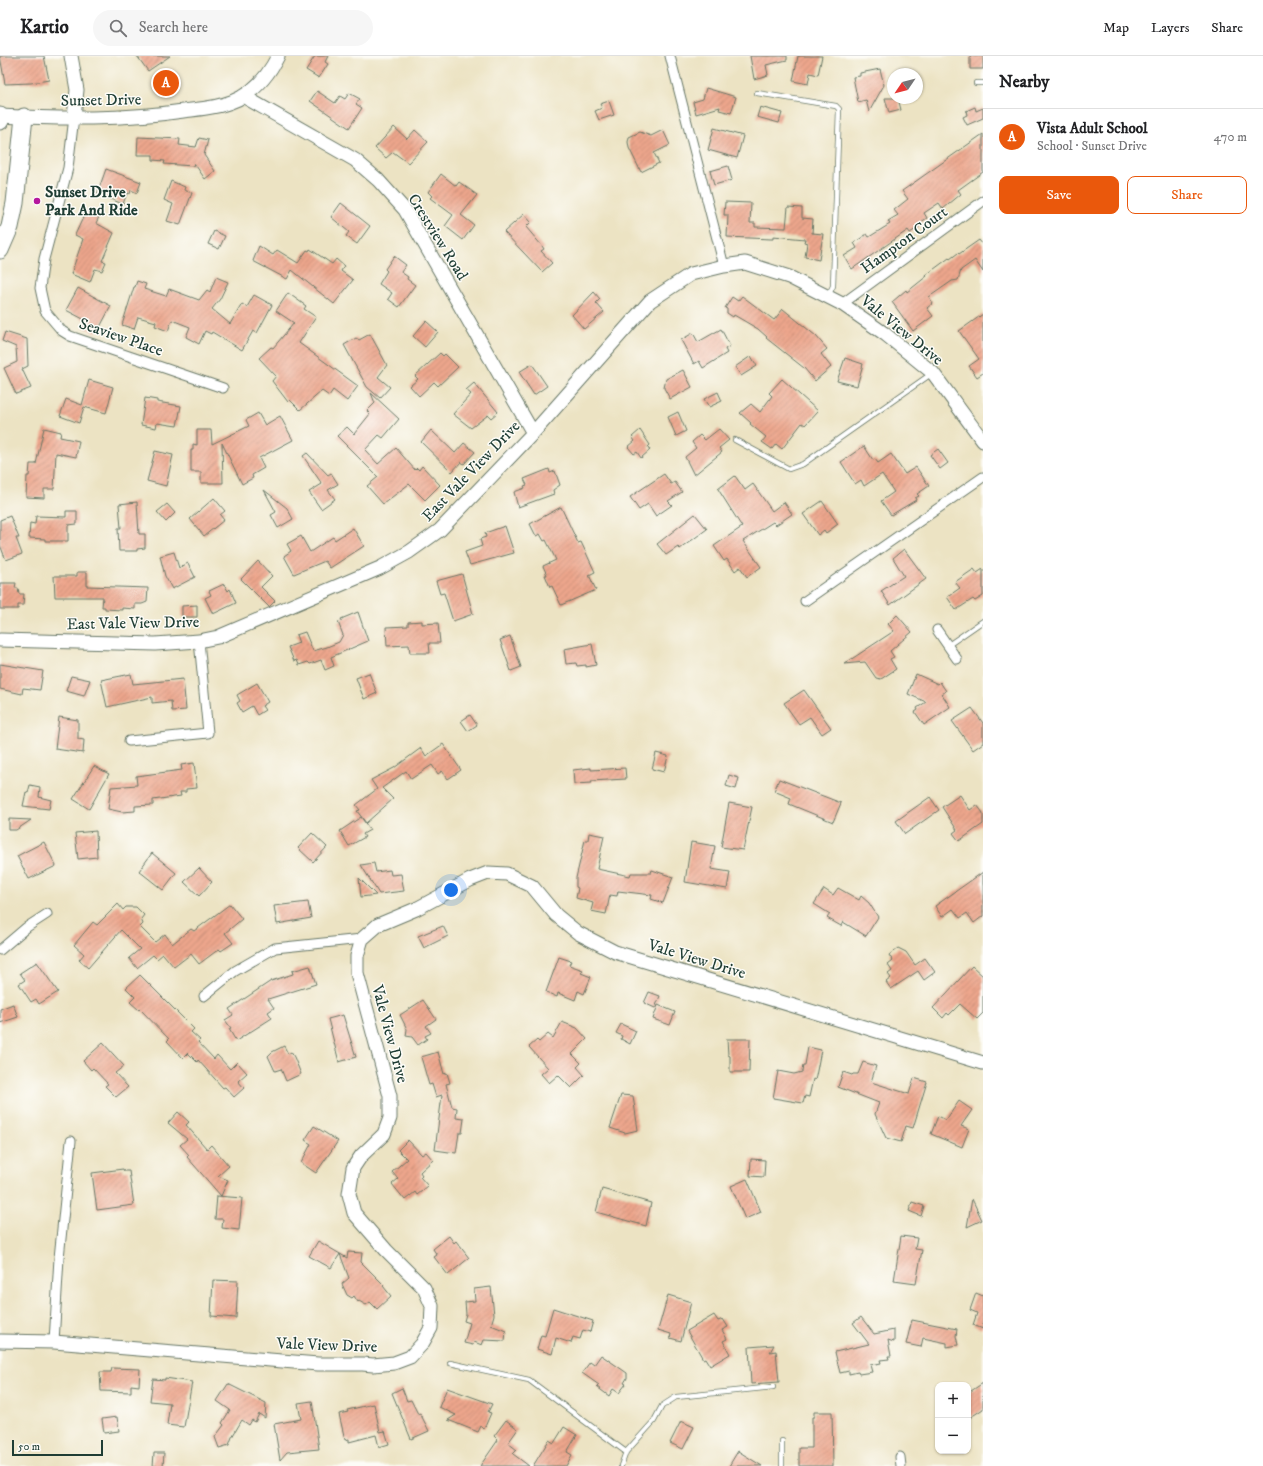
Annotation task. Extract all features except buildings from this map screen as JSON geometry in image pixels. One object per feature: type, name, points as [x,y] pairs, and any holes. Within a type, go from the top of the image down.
[{"type":"highway","points":[[0,250],[10,228],[15,203],[24,117]]},
{"type":"street","points":[[71,56],[77,90],[74,117]]},
{"type":"street","name":"Sunset Drive","points":[[0,116],[74,117],[154,115],[212,107],[231,102],[255,88],[264,78],[278,56]]},
{"type":"street","points":[[670,56],[724,266]]},
{"type":"street","name":"Crestview Road","points":[[243,96],[355,160],[378,180],[405,210],[532,433]]},
{"type":"street","name":"Seaview Place","points":[[74,117],[68,168],[44,259],[40,288],[45,311],[62,331],[70,336],[223,388]]},
{"type":"street","name":"Hampton Court","points":[[842,304],[983,201]]},
{"type":"street","name":"East Vale View Drive","points":[[0,640],[155,644],[199,641],[218,637],[380,568],[409,552],[440,530],[532,433],[650,301],[691,274],[724,266],[745,263],[788,277],[842,304]]},
{"type":"street","name":"Vale View Drive","points":[[842,304],[885,334],[933,374],[983,441]]},
{"type":"street","points":[[805,602],[983,478]]},
{"type":"street","points":[[937,630],[957,659]]},
{"type":"street","points":[[129,741],[208,732],[199,641]]},
{"type":"street","name":"Vale View Drive","points":[[0,1341],[54,1342],[311,1364],[363,1364],[373,1366],[394,1363],[410,1357],[422,1344],[431,1328],[432,1306],[424,1288],[386,1250],[354,1213],[349,1194],[353,1168],[361,1156],[384,1134],[390,1118],[390,1096],[356,973],[357,956],[362,939],[378,925],[416,909],[470,880],[488,873],[507,874],[532,886],[556,915],[578,933],[615,952],[983,1063]]},
{"type":"street","points":[[0,950],[27,927],[47,914]]},
{"type":"street","points":[[204,996],[234,971],[275,948],[362,939]]},
{"type":"street","points":[[54,1342],[59,1258],[71,1141]]},
{"type":"lane","points":[[976,83],[983,83]]},
{"type":"lane","points":[[757,93],[836,106],[839,109],[833,286],[828,296]]},
{"type":"lane","points":[[735,440],[780,466],[789,469],[803,464],[933,374]]},
{"type":"lane","points":[[947,646],[983,621]]},
{"type":"lane","points":[[450,1363],[529,1380],[626,1452]]},
{"type":"lane","points":[[621,1466],[626,1452],[654,1421],[662,1406],[676,1397],[773,1387]]},
{"type":"lane","points":[[782,1441],[782,1466]]},
{"type":"place","name":"Vista Adult School","points":[[166,83]]},
{"type":"place","name":"Sunset Drive Park And Ride","points":[[37,201]]}]
